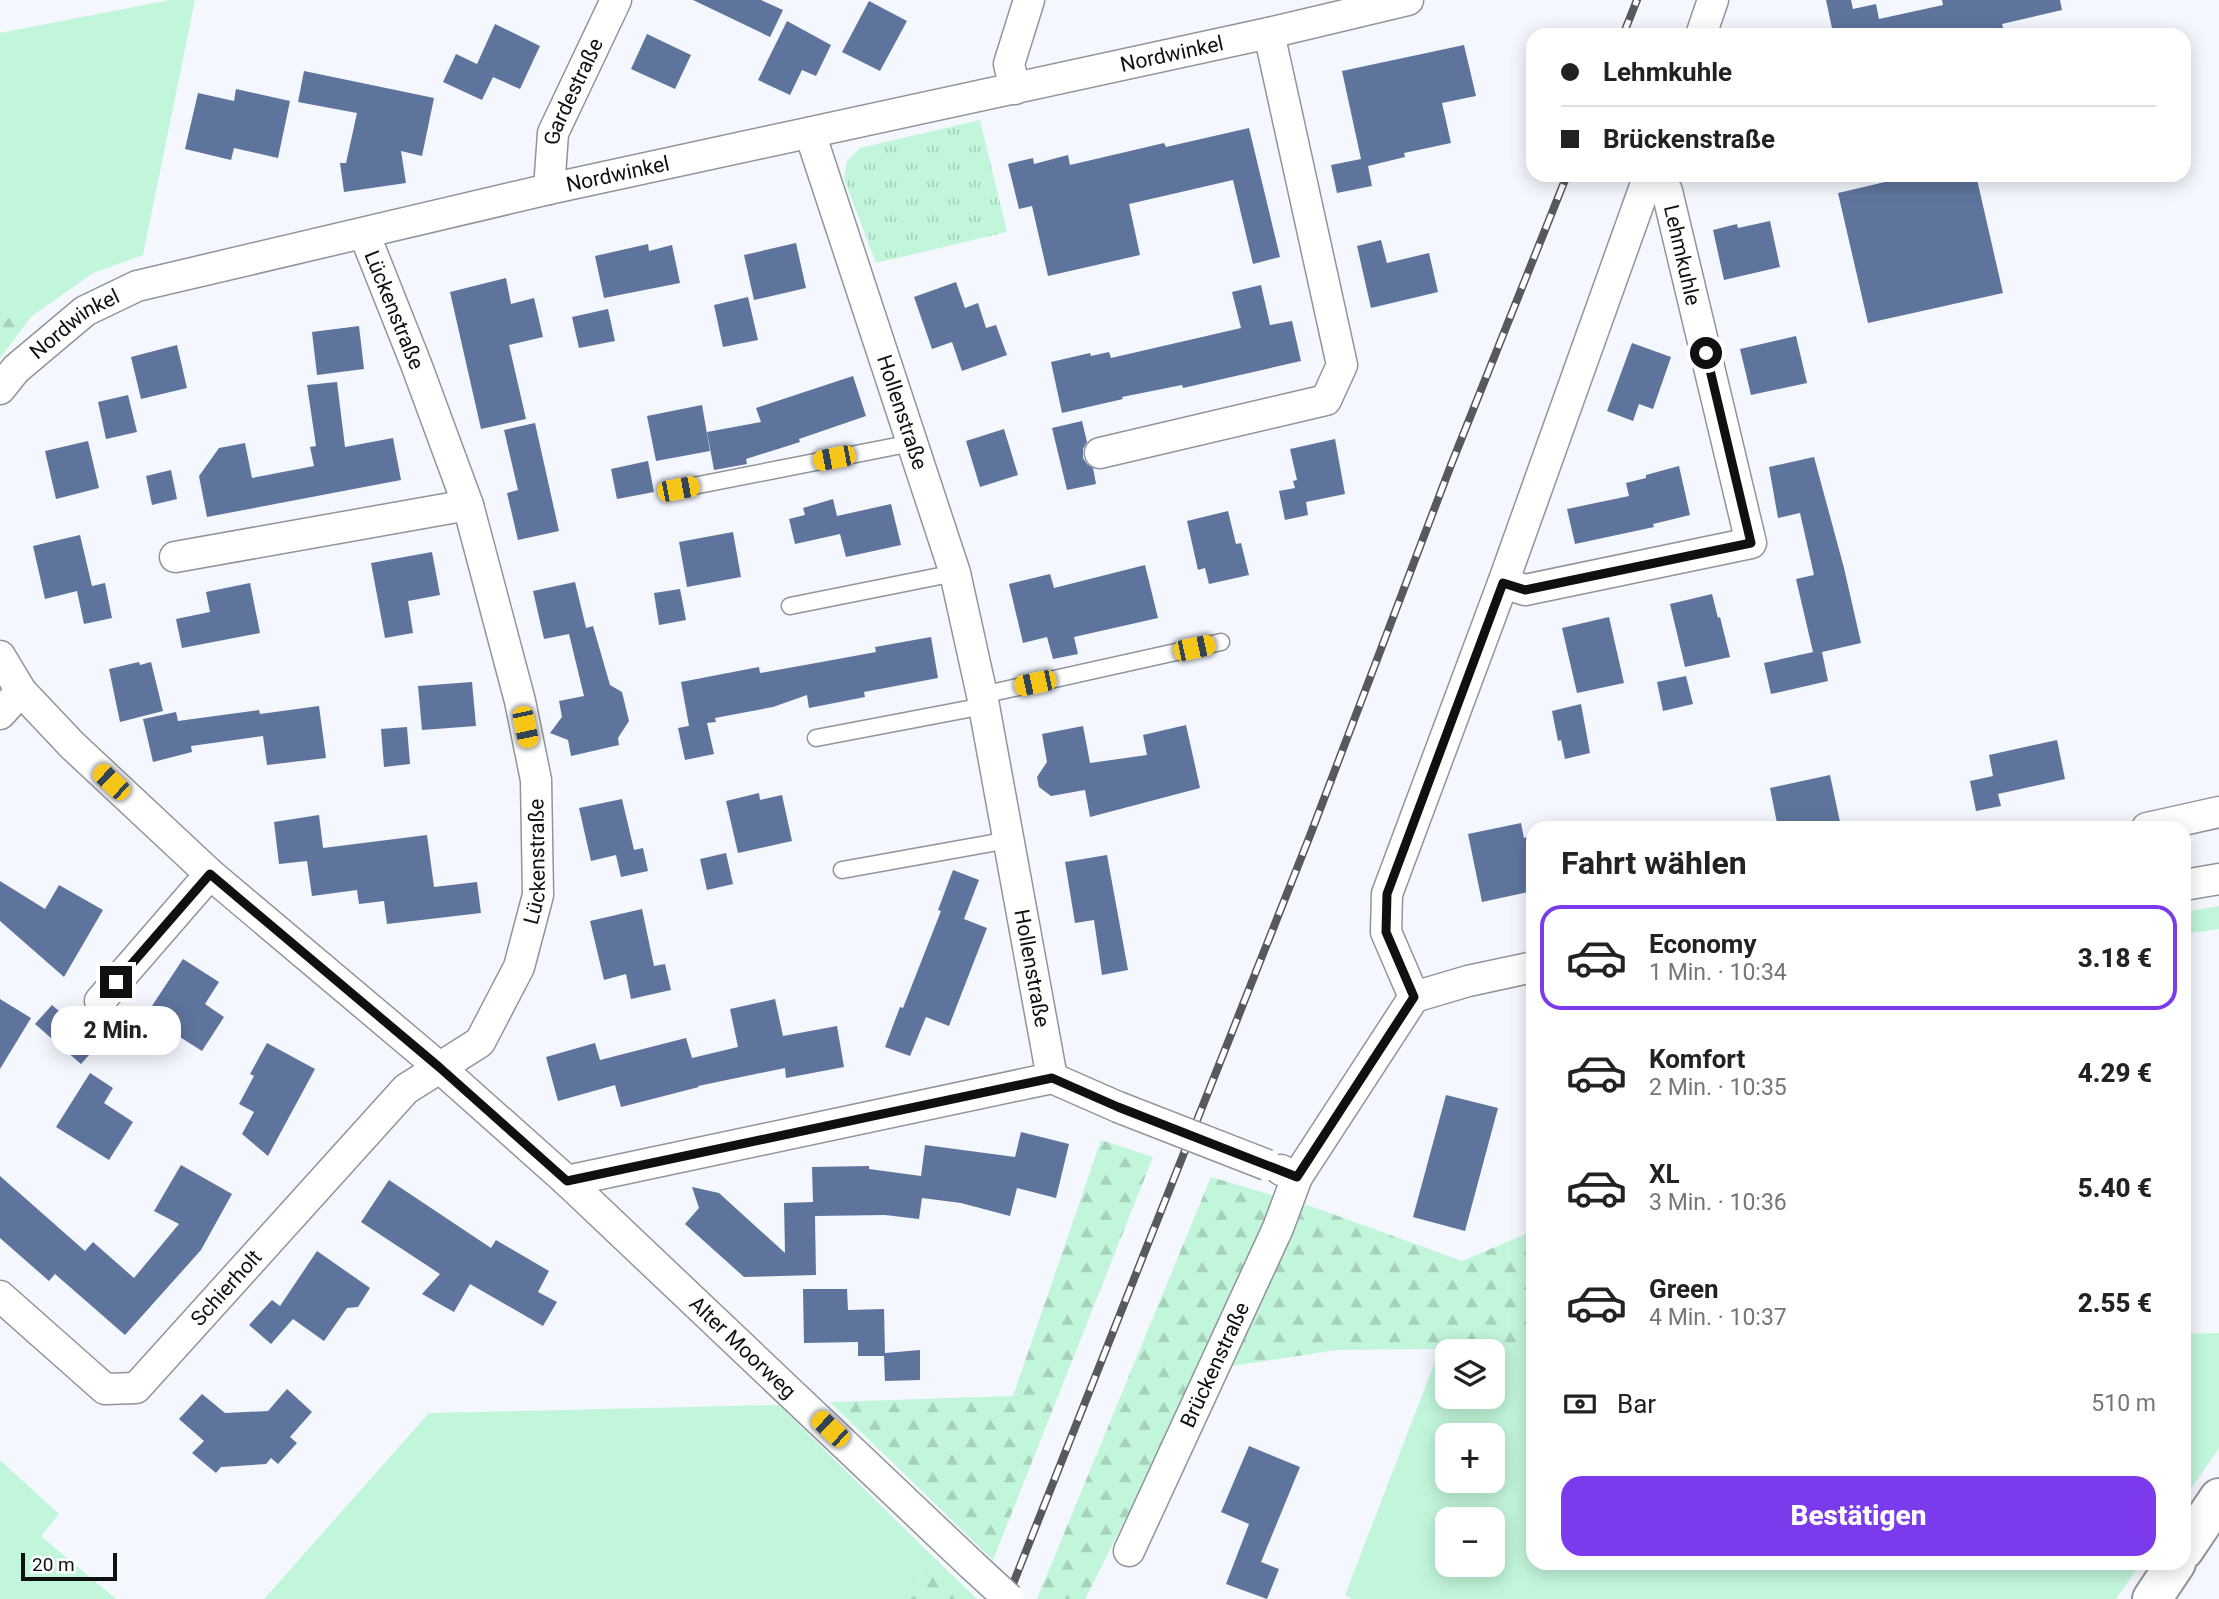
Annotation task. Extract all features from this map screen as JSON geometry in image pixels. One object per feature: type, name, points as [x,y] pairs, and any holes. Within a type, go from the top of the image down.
[{"type":"main road","points":[[2191,1539],[2219,1497]]},
{"type":"main road","points":[[2152,1599],[2171,1570]]},
{"type":"street","name":"Gardestraße","points":[[549,189],[553,133],[616,0]]},
{"type":"street","points":[[1015,89],[1009,64],[1029,0]]},
{"type":"street","name":"Nordwinkel","points":[[0,389],[16,369],[85,311],[137,286],[549,189],[1015,89],[1408,0]]},
{"type":"street","points":[[1703,28],[1713,0]]},
{"type":"street","points":[[1100,453],[1326,400],[1342,365],[1269,33]]},
{"type":"street","name":"Hollenstraße","points":[[810,134],[955,573],[983,700],[1052,1078]]},
{"type":"street","name":"Lehmkuhle","points":[[1414,997],[1386,932],[1387,894],[1503,583],[1647,182]]},
{"type":"street","name":"Lehmkuhle","points":[[1503,583],[1525,590],[1751,543],[1667,191],[1653,182]]},
{"type":"street","name":"Lückenstraße","points":[[364,233],[468,505],[520,701],[536,780],[538,895],[519,967],[480,1042],[439,1067]]},
{"type":"street","points":[[175,557],[468,505]]},
{"type":"street","points":[[0,656],[20,691],[72,745],[210,874],[439,1067],[567,1181],[1052,1078],[1118,1107],[1297,1177]]},
{"type":"street","points":[[0,714],[20,691]]},
{"type":"street","points":[[2177,821],[2219,811]]},
{"type":"street","points":[[100,1000],[210,874]]},
{"type":"street","points":[[2191,884],[2219,879]]},
{"type":"street","points":[[1414,997],[1468,981],[1526,969]]},
{"type":"street","name":"Brückenstraße","points":[[1129,1550],[1278,1228],[1297,1177],[1414,997]]},
{"type":"street","name":"Schierholt","points":[[0,1296],[105,1389],[136,1388],[406,1089],[439,1067]]},
{"type":"street","name":"Alter Moorweg","points":[[567,1181],[1009,1599]]},
{"type":"lane","points":[[678,489],[912,443]]},
{"type":"lane","points":[[790,606],[955,573]]},
{"type":"lane","points":[[816,738],[1221,642]]},
{"type":"lane","points":[[842,870],[1009,840]]},
{"type":"green space","points":[[170,0],[195,0],[143,255],[93,273],[32,316],[0,319],[0,33]]},
{"type":"green space","points":[[980,120],[1007,232],[876,263],[844,179],[847,161],[860,148]]},
{"type":"green space","points":[[32,316],[0,358],[0,319]]},
{"type":"green space","points":[[2219,906],[2219,929],[2191,933],[2191,911]]},
{"type":"green space","points":[[1101,1140],[1153,1157],[993,1560],[830,1402],[1013,1396]]},
{"type":"green space","points":[[1211,1177],[1316,1208],[1462,1261],[1526,1234],[1526,1348],[1505,1348],[1505,1339],[1435,1339],[1435,1349],[1337,1350],[1200,1371],[1085,1599],[1037,1599]]},
{"type":"green space","points":[[2219,1333],[2219,1448],[2191,1489],[2191,1334]]},
{"type":"green space","points":[[1505,1348],[1526,1348],[1526,1570],[2136,1570],[2116,1599],[1352,1599],[1345,1595],[1435,1362],[1435,1409],[1505,1409]]},
{"type":"green space","points":[[779,1405],[926,1550],[915,1597],[264,1599],[429,1413]]},
{"type":"green space","points":[[0,1460],[59,1514],[41,1536],[116,1599],[0,1599]]},
{"type":"green space","points":[[926,1550],[977,1599],[903,1599],[915,1596]]},
{"type":"building","points":[[693,0],[761,0],[783,10],[770,37]]},
{"type":"building","points":[[1826,0],[1851,0],[1853,9],[1876,4],[1879,19],[1943,5],[1942,0],[2060,0],[2062,10],[2002,24],[2003,28],[1832,28]]},
{"type":"building","points":[[869,1],[907,21],[880,71],[842,52]]},
{"type":"building","points":[[787,21],[831,45],[816,76],[802,70],[790,95],[758,80]]},
{"type":"building","points":[[495,24],[540,46],[520,89],[493,77],[482,100],[443,82],[456,54],[477,64]]},
{"type":"building","points":[[647,34],[691,55],[675,89],[631,69]]},
{"type":"building","points":[[1464,45],[1476,96],[1442,103],[1451,143],[1404,153],[1405,157],[1368,166],[1372,186],[1337,193],[1331,165],[1361,159],[1342,71]]},
{"type":"building","points":[[304,71],[434,98],[422,156],[401,151],[406,183],[344,192],[340,163],[346,163],[357,113],[298,102]]},
{"type":"building","points":[[236,89],[290,101],[278,158],[234,148],[231,160],[185,149],[198,93],[234,101]]},
{"type":"building","points":[[1249,128],[1280,257],[1253,264],[1233,180],[1129,204],[1140,255],[1048,276],[1032,206],[1019,209],[1008,164],[1033,158],[1034,164],[1068,155],[1070,165],[1164,143],[1166,147]]},
{"type":"building","points":[[1885,182],[1978,182],[2003,293],[1868,323],[1838,193]]},
{"type":"building","points":[[1770,221],[1780,267],[1724,280],[1713,230],[1737,224],[1738,228]]},
{"type":"building","points":[[1381,240],[1387,263],[1429,253],[1438,292],[1371,308],[1357,246]]},
{"type":"building","points":[[796,243],[806,288],[754,300],[744,255]]},
{"type":"building","points":[[648,244],[649,251],[672,245],[680,283],[604,298],[595,256]]},
{"type":"building","points":[[506,278],[511,304],[534,298],[543,337],[509,345],[526,419],[481,429],[450,292]]},
{"type":"building","points":[[956,282],[965,308],[978,303],[986,328],[996,325],[1007,355],[962,371],[952,342],[932,349],[914,297]]},
{"type":"building","points":[[1261,285],[1270,325],[1292,321],[1301,361],[1183,388],[1182,385],[1122,397],[1123,399],[1062,413],[1051,362],[1090,353],[1091,356],[1109,352],[1111,358],[1241,328],[1232,292]]},
{"type":"building","points":[[748,297],[758,340],[723,347],[714,305]]},
{"type":"building","points":[[608,309],[615,341],[579,348],[572,317]]},
{"type":"building","points":[[359,326],[364,369],[317,375],[312,332]]},
{"type":"building","points":[[1796,336],[1807,383],[1751,395],[1740,349]]},
{"type":"building","points":[[1632,343],[1671,357],[1653,409],[1639,404],[1633,421],[1607,411]]},
{"type":"building","points":[[177,345],[187,388],[141,399],[131,357]]},
{"type":"building","points":[[853,376],[866,416],[799,439],[800,442],[746,459],[747,464],[714,470],[707,432],[761,422],[756,408]]},
{"type":"building","points":[[337,382],[345,447],[393,438],[401,480],[207,517],[199,476],[219,448],[245,443],[252,478],[314,466],[310,447],[316,446],[307,385]]},
{"type":"building","points":[[128,395],[137,432],[106,439],[98,402]]},
{"type":"building","points":[[702,405],[710,451],[656,461],[647,416]]},
{"type":"building","points":[[1082,421],[1087,442],[1083,449],[1083,458],[1093,468],[1096,484],[1067,490],[1052,428]]},
{"type":"building","points":[[535,423],[559,531],[518,540],[507,493],[518,490],[504,430]]},
{"type":"building","points":[[1004,429],[1018,475],[980,487],[966,441]]},
{"type":"building","points":[[1335,439],[1345,494],[1306,502],[1308,515],[1285,520],[1279,491],[1295,488],[1293,481],[1297,480],[1290,449]]},
{"type":"building","points":[[88,441],[99,488],[56,499],[45,451]]},
{"type":"building","points":[[1814,457],[1861,643],[1822,652],[1828,681],[1771,694],[1764,663],[1813,652],[1796,579],[1814,575],[1800,513],[1778,518],[1769,467]]},
{"type":"building","points":[[648,461],[654,492],[617,499],[611,469]]},
{"type":"building","points":[[1679,466],[1690,515],[1653,524],[1654,527],[1575,544],[1567,509],[1629,496],[1626,483]]},
{"type":"building","points":[[171,470],[177,499],[152,505],[146,476]]},
{"type":"building","points":[[833,499],[837,516],[891,504],[901,545],[846,557],[840,534],[795,544],[789,519],[805,515],[803,508]]},
{"type":"building","points":[[1228,511],[1236,544],[1241,543],[1249,575],[1209,584],[1205,568],[1198,570],[1187,521]]},
{"type":"building","points":[[733,532],[741,577],[687,587],[679,542]]},
{"type":"building","points":[[80,535],[92,586],[105,583],[112,618],[84,624],[77,591],[45,599],[33,546]]},
{"type":"building","points":[[432,552],[440,595],[408,601],[413,633],[385,638],[371,563]]},
{"type":"building","points":[[1145,565],[1158,618],[1074,637],[1078,654],[1053,659],[1047,637],[1023,643],[1009,584],[1050,574],[1054,588]]},
{"type":"building","points":[[575,582],[586,628],[593,626],[610,685],[622,692],[629,721],[618,738],[619,745],[571,756],[568,740],[550,733],[562,717],[559,701],[584,696],[569,634],[544,639],[533,591]]},
{"type":"building","points":[[250,583],[260,633],[182,648],[176,619],[210,612],[206,592]]},
{"type":"building","points":[[680,589],[686,620],[659,625],[654,593]]},
{"type":"building","points":[[1712,594],[1730,657],[1685,667],[1670,604]]},
{"type":"building","points":[[1609,617],[1624,683],[1577,693],[1562,628]]},
{"type":"building","points":[[931,637],[938,678],[864,692],[865,697],[809,708],[807,695],[773,707],[715,718],[716,722],[707,723],[714,754],[685,760],[678,728],[689,726],[681,682],[759,667],[760,673],[827,661],[876,652],[875,647]]},
{"type":"building","points":[[139,662],[140,665],[151,662],[163,711],[120,722],[109,669]]},
{"type":"building","points":[[1686,676],[1693,704],[1663,711],[1657,682]]},
{"type":"building","points":[[472,682],[476,726],[422,730],[418,686]]},
{"type":"building","points":[[1581,704],[1590,753],[1565,759],[1552,711]]},
{"type":"building","points":[[319,706],[326,758],[267,765],[263,736],[191,746],[192,752],[153,762],[143,719],[176,712],[178,721],[259,710],[260,714]]},
{"type":"building","points":[[1186,725],[1200,788],[1090,817],[1085,790],[1051,796],[1039,787],[1037,777],[1047,762],[1042,734],[1083,726],[1090,763],[1147,755],[1143,735]]},
{"type":"building","points":[[407,727],[410,764],[384,767],[381,729]]},
{"type":"building","points":[[2057,740],[2065,779],[1998,794],[2001,806],[1976,811],[1970,781],[1993,776],[1989,755]]},
{"type":"building","points":[[1830,775],[1840,821],[1777,821],[1770,788]]},
{"type":"building","points":[[759,793],[760,800],[782,795],[792,841],[738,853],[726,801]]},
{"type":"building","points":[[622,799],[634,850],[643,848],[648,871],[621,877],[616,855],[591,861],[579,808]]},
{"type":"building","points":[[319,815],[323,848],[427,835],[434,887],[477,882],[481,913],[387,924],[384,901],[359,904],[357,890],[312,896],[307,861],[279,864],[274,822]]},
{"type":"building","points":[[1521,823],[1526,838],[1526,893],[1482,902],[1468,834]]},
{"type":"building","points":[[726,853],[733,884],[707,890],[700,859]]},
{"type":"building","points":[[1107,855],[1128,970],[1102,975],[1094,920],[1075,923],[1065,862]]},
{"type":"building","points":[[953,870],[979,880],[964,919],[987,928],[949,1026],[926,1017],[910,1056],[885,1047],[941,911],[938,910]]},
{"type":"building","points":[[0,881],[45,909],[59,885],[103,910],[64,977],[0,921]]},
{"type":"building","points":[[642,909],[654,966],[665,964],[671,990],[631,999],[626,974],[604,980],[590,921]]},
{"type":"building","points":[[183,959],[219,982],[205,1004],[224,1017],[202,1051],[172,1032],[152,1055],[130,1035]]},
{"type":"building","points":[[0,999],[31,1018],[0,1069]]},
{"type":"building","points":[[775,999],[783,1036],[837,1026],[844,1067],[786,1078],[785,1068],[698,1086],[621,1107],[615,1085],[558,1101],[546,1057],[595,1043],[600,1060],[686,1038],[692,1058],[738,1047],[730,1009]]},
{"type":"building","points":[[52,1005],[98,1045],[81,1064],[35,1024]]},
{"type":"building","points":[[267,1043],[315,1069],[268,1156],[242,1134],[254,1112],[239,1104],[254,1076],[250,1074]]},
{"type":"building","points":[[90,1073],[113,1088],[104,1103],[133,1122],[109,1160],[56,1127]]},
{"type":"building","points":[[1446,1095],[1498,1108],[1465,1231],[1413,1217]]},
{"type":"building","points":[[1021,1132],[1069,1144],[1056,1198],[1017,1188],[1010,1216],[961,1203],[922,1198],[919,1219],[885,1215],[815,1216],[816,1275],[744,1277],[685,1224],[699,1208],[692,1187],[719,1193],[785,1253],[784,1203],[813,1202],[812,1167],[869,1166],[869,1169],[921,1176],[925,1145],[1015,1157]]},
{"type":"building","points":[[181,1165],[232,1194],[201,1250],[125,1335],[55,1274],[49,1281],[0,1238],[0,1176],[85,1251],[93,1242],[134,1278],[179,1224],[154,1211]]},
{"type":"building","points":[[389,1180],[491,1248],[496,1240],[549,1271],[538,1292],[557,1302],[543,1326],[470,1284],[454,1312],[422,1294],[440,1274],[361,1222]]},
{"type":"building","points":[[317,1251],[370,1288],[358,1307],[347,1308],[324,1341],[293,1319],[271,1344],[249,1325],[272,1300],[280,1306]]},
{"type":"building","points":[[803,1289],[847,1289],[848,1310],[884,1309],[885,1353],[920,1350],[920,1380],[885,1381],[884,1356],[858,1356],[858,1342],[804,1343]]},
{"type":"building","points":[[287,1389],[312,1412],[290,1437],[297,1443],[278,1464],[271,1458],[266,1464],[221,1467],[216,1473],[192,1453],[204,1441],[179,1419],[202,1394],[225,1413],[268,1411]]},
{"type":"building","points":[[1249,1446],[1300,1467],[1261,1562],[1279,1569],[1267,1599],[1226,1584],[1249,1524],[1221,1512]]},
{"type":"railway","points":[[1626,28],[1637,0]]},
{"type":"railway","points":[[1007,1599],[1311,833],[1451,465],[1564,182]]},
{"type":"route","points":[[116,982],[210,874],[439,1067],[567,1181],[1052,1078],[1118,1107],[1297,1177],[1414,997],[1386,932],[1387,894],[1503,583],[1525,590],[1751,543],[1706,353]]}]
